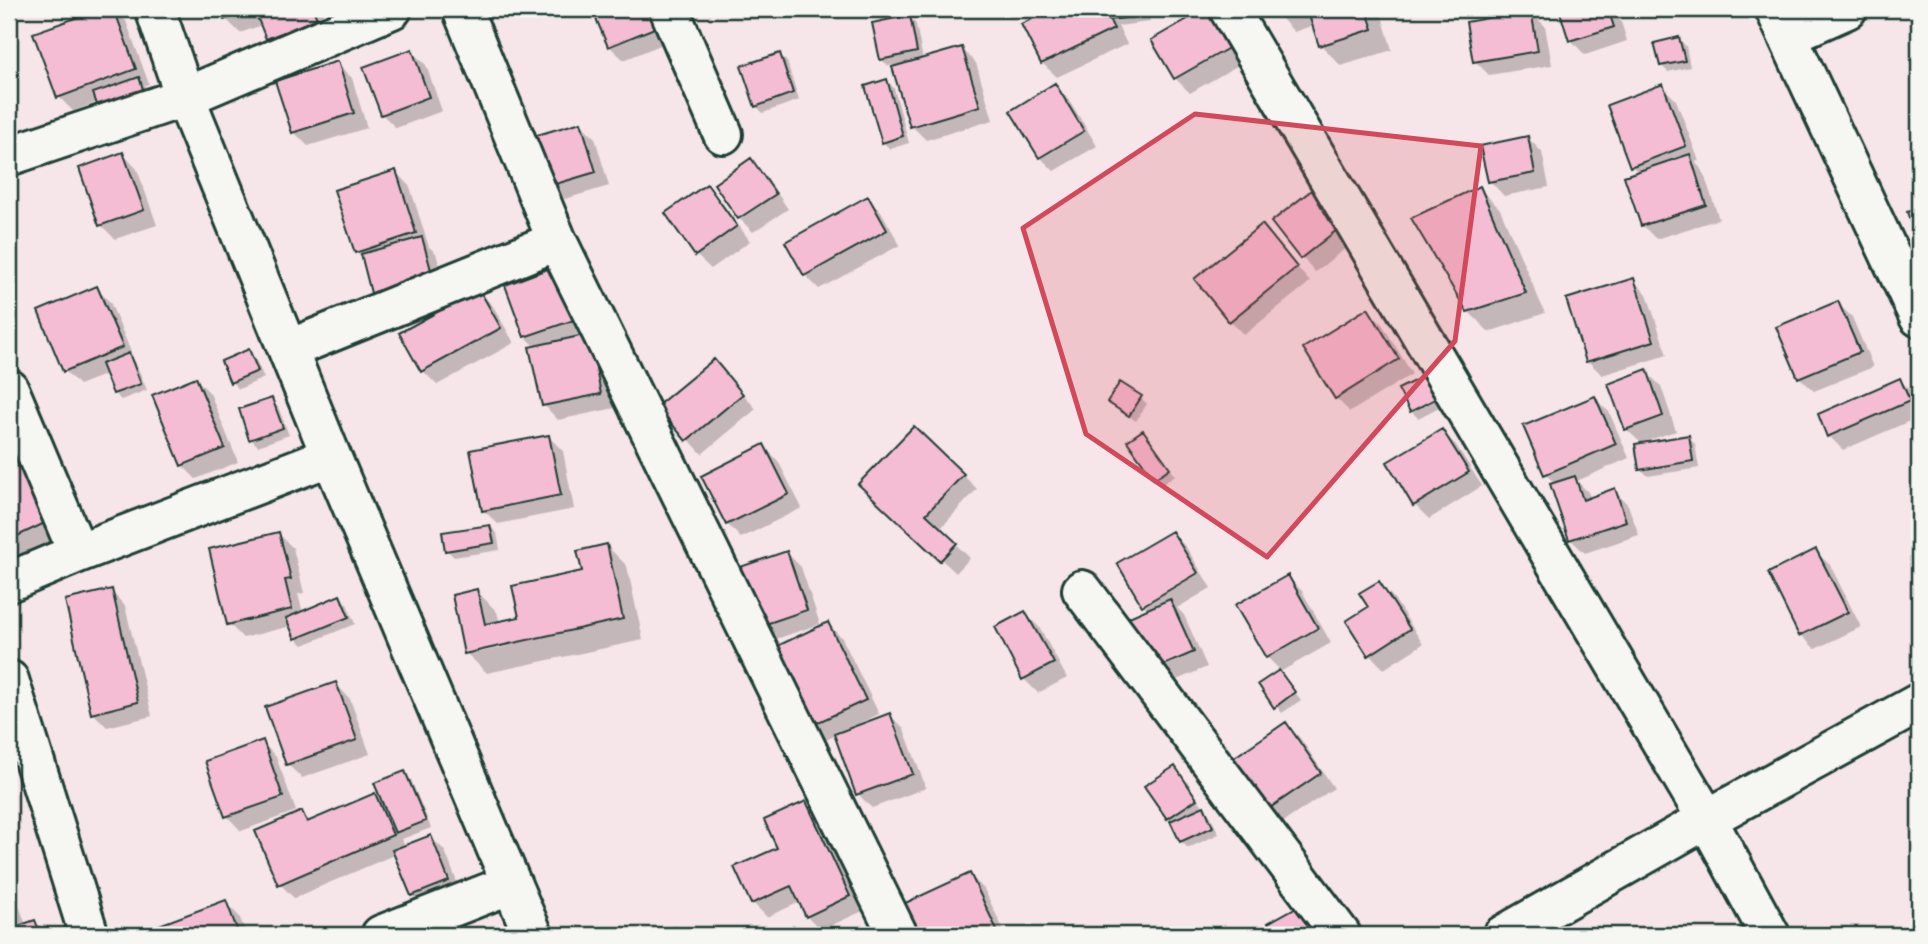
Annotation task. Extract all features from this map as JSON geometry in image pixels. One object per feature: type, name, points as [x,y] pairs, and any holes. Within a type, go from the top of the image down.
[{"type":"street","points":[[155,9],[185,97],[331,456],[533,935]]},
{"type":"street","points":[[9,156],[185,97],[392,9]]},
{"type":"street","points":[[462,9],[557,241],[898,935]]},
{"type":"street","points":[[669,9],[723,134]]},
{"type":"street","points":[[1229,9],[1707,819],[1770,935]]},
{"type":"street","points":[[1847,9],[1782,22],[1919,317]]},
{"type":"street","points":[[289,349],[557,241]]},
{"type":"street","points":[[9,389],[78,553]]},
{"type":"street","points":[[9,582],[331,456]]},
{"type":"street","points":[[1082,590],[1341,935]]},
{"type":"street","points":[[9,680],[89,935]]},
{"type":"street","points":[[1503,935],[1919,703]]},
{"type":"street","points":[[381,935],[511,884]]},
{"type":"highlighted area","points":[[1195,114],[1481,146],[1455,341],[1267,557],[1086,434],[1023,228]]},
{"type":"building","points":[[101,9],[114,9],[136,69],[57,98],[33,33]]},
{"type":"building","points":[[220,9],[254,9],[224,20]]},
{"type":"building","points":[[254,9],[313,9],[317,19],[266,39]]},
{"type":"building","points":[[592,9],[650,9],[657,27],[608,47]]},
{"type":"building","points":[[1053,9],[1104,9],[1114,29],[1041,64],[1021,24]]},
{"type":"building","points":[[1107,9],[1143,9],[1144,16],[1108,20]]},
{"type":"building","points":[[1205,9],[1213,9],[1234,45],[1174,79],[1151,40]]},
{"type":"building","points":[[1307,9],[1366,9],[1373,29],[1319,46]]},
{"type":"building","points":[[1559,9],[1608,9],[1614,27],[1569,41]]},
{"type":"building","points":[[1531,10],[1538,51],[1473,62],[1466,22]]},
{"type":"building","points":[[910,15],[917,52],[880,60],[872,23]]},
{"type":"building","points":[[1679,37],[1685,61],[1660,66],[1654,43]]},
{"type":"building","points":[[962,47],[980,106],[910,127],[892,67]]},
{"type":"building","points":[[412,49],[429,97],[381,115],[363,67]]},
{"type":"building","points":[[780,53],[793,93],[755,107],[741,66]]},
{"type":"building","points":[[338,61],[354,113],[292,133],[275,81]]},
{"type":"building","points":[[139,77],[147,101],[101,116],[93,93]]},
{"type":"building","points":[[887,79],[903,136],[882,143],[865,86]]},
{"type":"building","points":[[1055,83],[1084,131],[1039,158],[1010,111]]},
{"type":"building","points":[[1663,84],[1686,146],[1630,167],[1607,105]]},
{"type":"building","points":[[581,122],[596,172],[549,186],[534,136]]},
{"type":"building","points":[[1528,136],[1535,173],[1488,182],[1480,146]]},
{"type":"building","points":[[123,152],[144,210],[99,226],[79,168]]},
{"type":"building","points":[[1690,154],[1706,205],[1641,226],[1624,176]]},
{"type":"building","points":[[751,158],[776,194],[738,219],[714,184]]},
{"type":"building","points":[[396,170],[416,233],[355,253],[334,190]]},
{"type":"building","points":[[707,184],[737,226],[695,256],[665,213]]},
{"type":"building","points":[[1480,186],[1526,293],[1467,312],[1411,218]]},
{"type":"building","points":[[1313,189],[1342,226],[1300,259],[1271,222]]},
{"type":"building","points":[[868,196],[887,230],[804,276],[785,242]]},
{"type":"building","points":[[1919,208],[1919,246],[1907,212]]},
{"type":"building","points":[[1262,224],[1297,267],[1229,322],[1194,279]]},
{"type":"building","points":[[422,237],[434,281],[372,297],[361,254]]},
{"type":"building","points":[[558,265],[577,319],[524,337],[505,285]]},
{"type":"building","points":[[1634,278],[1654,341],[1586,362],[1566,299]]},
{"type":"building","points":[[97,286],[123,347],[63,372],[38,311]]},
{"type":"building","points":[[479,289],[501,328],[421,372],[399,333]]},
{"type":"building","points":[[1838,301],[1860,352],[1798,378],[1776,327]]},
{"type":"building","points":[[1368,308],[1399,359],[1335,399],[1303,348]]},
{"type":"building","points":[[589,334],[601,394],[542,406],[529,347]]},
{"type":"building","points":[[249,349],[258,371],[230,383],[221,361]]},
{"type":"building","points":[[129,353],[141,384],[113,394],[101,364]]},
{"type":"building","points":[[714,359],[743,394],[686,441],[657,406]]},
{"type":"building","points":[[1647,369],[1663,416],[1625,430],[1608,384]]},
{"type":"building","points":[[1430,373],[1441,396],[1410,412],[1398,389]]},
{"type":"building","points":[[196,377],[225,448],[181,466],[152,395]]},
{"type":"building","points":[[1900,378],[1910,401],[1827,437],[1818,414]]},
{"type":"building","points":[[1120,382],[1142,396],[1129,416],[1107,402]]},
{"type":"building","points":[[1595,396],[1616,444],[1544,475],[1523,426]]},
{"type":"building","points":[[272,398],[283,428],[249,440],[239,409]]},
{"type":"building","points":[[914,426],[964,474],[926,514],[957,543],[940,561],[858,484]]},
{"type":"building","points":[[1442,429],[1469,472],[1413,506],[1387,462]]},
{"type":"building","points":[[1143,430],[1170,468],[1154,479],[1127,441]]},
{"type":"building","points":[[549,435],[561,495],[482,511],[470,450]]},
{"type":"building","points":[[1689,435],[1693,461],[1639,470],[1635,444]]},
{"type":"building","points":[[764,444],[789,494],[726,525],[701,476]]},
{"type":"building","points":[[14,448],[49,521],[9,540],[9,451]]},
{"type":"building","points":[[1575,476],[1583,500],[1615,488],[1626,521],[1569,540],[1550,484]]},
{"type":"building","points":[[490,525],[494,543],[445,551],[442,532]]},
{"type":"building","points":[[1172,531],[1198,573],[1142,606],[1117,563]]},
{"type":"building","points":[[279,532],[291,579],[285,580],[292,609],[227,625],[209,549]]},
{"type":"building","points":[[607,544],[623,619],[464,654],[452,595],[477,589],[485,624],[519,617],[512,586],[582,571],[577,551]]},
{"type":"building","points":[[1816,549],[1848,612],[1799,636],[1768,573]]},
{"type":"building","points":[[787,551],[807,610],[760,626],[740,567]]},
{"type":"building","points":[[1288,575],[1318,628],[1266,658],[1235,605]]},
{"type":"building","points":[[1379,581],[1410,629],[1368,656],[1346,621],[1368,607],[1359,593]]},
{"type":"building","points":[[112,589],[138,702],[91,714],[65,600]]},
{"type":"building","points":[[340,595],[349,617],[295,639],[286,618]]},
{"type":"building","points":[[1170,599],[1194,652],[1143,674],[1120,621]]},
{"type":"building","points":[[1025,611],[1054,663],[1022,680],[995,627]]},
{"type":"building","points":[[828,622],[866,700],[810,726],[773,648]]},
{"type":"building","points":[[1279,670],[1295,692],[1274,708],[1258,684]]},
{"type":"building","points":[[336,682],[357,740],[286,765],[265,707]]},
{"type":"building","points":[[890,713],[913,774],[856,795],[834,734]]},
{"type":"building","points":[[1286,722],[1321,773],[1255,818],[1220,767]]},
{"type":"building","points":[[263,740],[283,797],[225,817],[205,761]]},
{"type":"building","points":[[1175,766],[1197,799],[1167,819],[1144,786]]},
{"type":"building","points":[[405,771],[426,821],[395,833],[374,783]]},
{"type":"building","points":[[375,793],[393,835],[278,885],[255,831],[302,811],[307,822]]},
{"type":"building","points":[[806,801],[850,896],[806,917],[791,886],[751,904],[734,867],[777,848],[764,820]]},
{"type":"building","points":[[1204,806],[1213,827],[1180,842],[1170,821]]},
{"type":"building","points":[[431,835],[449,881],[411,896],[392,850]]},
{"type":"building","points":[[970,873],[997,930],[986,935],[915,935],[901,905]]},
{"type":"building","points":[[226,900],[239,935],[154,935],[151,928]]},
{"type":"building","points":[[1302,904],[1320,935],[1275,935],[1268,923]]},
{"type":"building","points":[[35,920],[41,935],[9,935],[9,929]]},
{"type":"building","points":[[464,927],[468,935],[442,935]]},
{"type":"building","points":[[674,927],[678,935],[657,935]]}]
